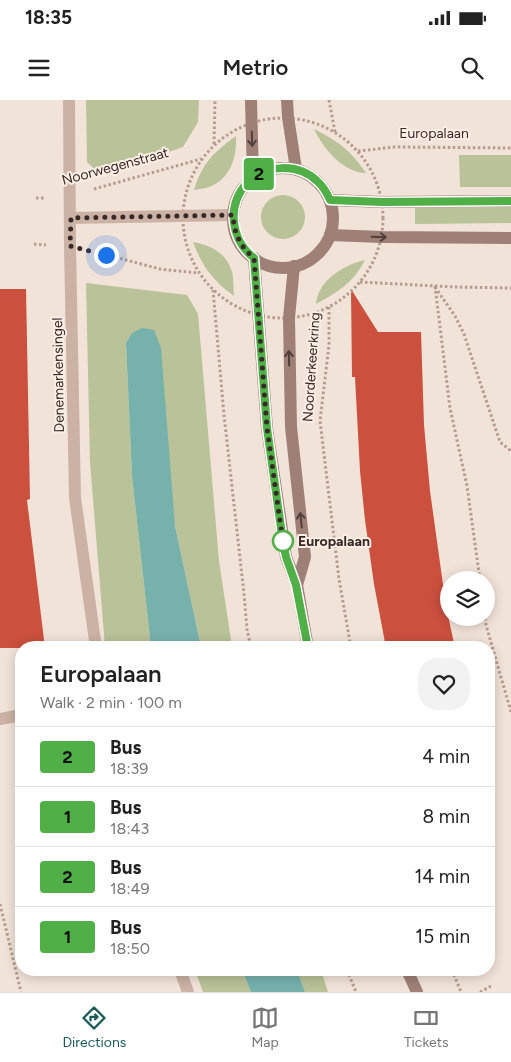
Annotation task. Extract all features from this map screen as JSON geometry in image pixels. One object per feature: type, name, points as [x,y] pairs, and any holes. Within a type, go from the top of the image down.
[{"type":"street","name":"Denemarkensingel","points":[[69,100],[75,498],[95,641]]},
{"type":"street","points":[[252,100],[253,177]]},
{"type":"street","points":[[287,100],[296,170]]},
{"type":"street","points":[[285,168],[296,170],[317,180],[325,189],[330,200],[333,217],[330,235],[322,249],[302,264],[284,268],[273,267],[263,264],[254,258],[238,240],[233,215],[237,198],[241,190],[253,177],[263,172],[285,168]]},
{"type":"street","points":[[330,200],[382,202],[511,201]]},
{"type":"street","points":[[71,218],[233,215]]},
{"type":"street","points":[[330,235],[511,238]]},
{"type":"street","name":"Noorderkeerkring","points":[[254,258],[267,428],[286,557],[296,585],[307,641]]},
{"type":"street","name":"Noorderkeerkring","points":[[294,266],[289,318],[291,427],[305,557],[296,585]]},
{"type":"street","points":[[0,719],[15,716]]},
{"type":"street","points":[[182,976],[188,992]]},
{"type":"street","points":[[410,976],[417,992]]},
{"type":"path","points":[[214,145],[215,100]]},
{"type":"path","name":"Europalaan","points":[[330,100],[335,133],[358,151],[395,148],[511,148]]},
{"type":"path","name":"Noorwegenstraat","points":[[36,198],[71,195],[202,159]]},
{"type":"path","points":[[34,244],[70,246],[160,269],[199,274]]},
{"type":"path","name":"Noorderkeerkring","points":[[350,641],[339,579],[320,421],[329,345],[328,307],[346,296],[360,282],[435,286]]},
{"type":"path","points":[[435,286],[511,288]]},
{"type":"path","points":[[435,286],[455,316],[464,334],[500,442],[511,451]]},
{"type":"path","points":[[435,286],[450,408],[467,486],[479,571]]},
{"type":"path","points":[[213,289],[224,415],[249,641]]},
{"type":"path","points":[[486,626],[491,641]]},
{"type":"path","points":[[495,656],[511,712]]},
{"type":"path","points":[[0,904],[15,967]]},
{"type":"path","points":[[17,976],[21,992]]},
{"type":"path","points":[[349,976],[356,992]]},
{"type":"path","points":[[455,976],[462,992]]},
{"type":"path","points":[[480,992],[491,986]]},
{"type":"green space","points":[[86,100],[199,100],[198,122],[183,147],[160,155],[94,169],[87,162]]},
{"type":"green space","points":[[314,129],[343,147],[366,173],[349,169],[342,164],[328,151]]},
{"type":"green space","points":[[236,136],[233,160],[226,174],[214,185],[194,190],[205,165]]},
{"type":"green space","points":[[459,155],[511,155],[511,187],[460,187]]},
{"type":"green space","points":[[283,195],[295,199],[301,205],[305,217],[301,229],[295,235],[283,239],[271,235],[265,229],[261,217],[265,205],[271,199]]},
{"type":"green space","points":[[511,207],[511,223],[415,224],[415,208]]},
{"type":"green space","points":[[193,242],[206,245],[217,251],[230,265],[233,275],[234,296],[220,285],[209,272]]},
{"type":"green space","points":[[365,260],[350,281],[316,304],[322,288],[333,275],[357,262]]},
{"type":"green space","points":[[86,283],[187,295],[198,314],[219,561],[231,641],[200,641],[132,333],[126,343],[132,476],[150,641],[105,641],[90,462]]},
{"type":"green space","points":[[197,976],[244,976],[251,992],[203,992]]},
{"type":"green space","points":[[299,976],[323,976],[328,992],[305,992]]},
{"type":"water","points":[[142,328],[154,330],[161,348],[175,526],[200,641],[150,641],[132,476],[126,343],[132,333]]},
{"type":"water","points":[[244,976],[299,976],[305,992],[251,992]]},
{"type":"building","points":[[0,289],[26,289],[30,499],[27,500],[44,641],[15,641],[15,648],[0,648]]},
{"type":"building","points":[[351,289],[378,332],[421,332],[424,425],[430,491],[441,571],[440,626],[450,626],[454,641],[385,641],[365,520],[360,471],[355,377],[352,377]]},
{"type":"bus line","name":"2","points":[[307,641],[296,585],[283,542],[267,428],[254,258],[238,240],[235,232],[233,215],[237,198],[241,190],[253,177],[263,172],[285,168],[307,174],[317,180],[325,189],[330,200],[382,202],[511,201]]},
{"type":"place","name":"Europalaan","points":[[283,541]]},
{"type":"route","points":[[106,255],[70,246],[71,218],[233,215],[238,240],[254,258],[267,428],[283,541]]}]
